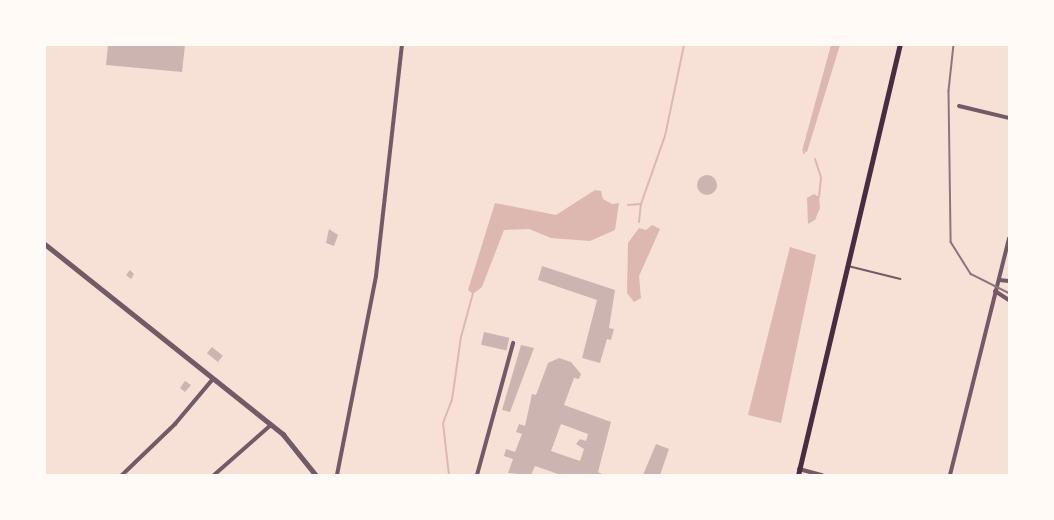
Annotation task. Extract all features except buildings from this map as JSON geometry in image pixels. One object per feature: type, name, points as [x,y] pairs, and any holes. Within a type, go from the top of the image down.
[{"type":"main road","points":[[799,472],[900,45]]},
{"type":"street","points":[[337,475],[376,276],[402,45]]},
{"type":"street","points":[[959,106],[1009,118]]},
{"type":"street","points":[[950,475],[1009,238]]},
{"type":"street","points":[[46,247],[272,425],[297,449],[316,475]]},
{"type":"street","points":[[999,280],[1009,280]]},
{"type":"street","points":[[996,291],[1009,300]]},
{"type":"street","points":[[477,475],[513,343]]},
{"type":"street","points":[[122,475],[176,424],[212,380]]},
{"type":"street","points":[[214,475],[272,425]]},
{"type":"street","points":[[799,472],[822,475]]},
{"type":"lane","points":[[846,266],[900,279]]},
{"type":"shaded area","points":[[831,45],[840,45],[807,152],[802,151]]},
{"type":"shaded area","points":[[595,190],[601,191],[603,199],[612,204],[619,203],[615,230],[590,241],[551,238],[529,229],[504,230],[482,287],[473,294],[468,290],[495,203],[556,215]]},
{"type":"shaded area","points":[[814,194],[819,197],[820,208],[815,220],[808,224],[807,198]]},
{"type":"shaded area","points":[[652,225],[660,229],[639,276],[641,298],[634,302],[627,293],[628,243],[639,228],[646,230]]},
{"type":"shaded area","points":[[790,247],[816,255],[781,423],[748,415]]},
{"type":"waterway","points":[[639,222],[641,204],[665,136],[684,45]]},
{"type":"waterway","points":[[815,159],[821,178],[819,197]]},
{"type":"waterway","points":[[628,205],[641,204]]},
{"type":"waterway","points":[[449,475],[443,423],[452,400],[461,337],[473,293]]},
{"type":"tram line","points":[[954,45],[949,91],[951,242],[971,274],[1009,293]]}]
